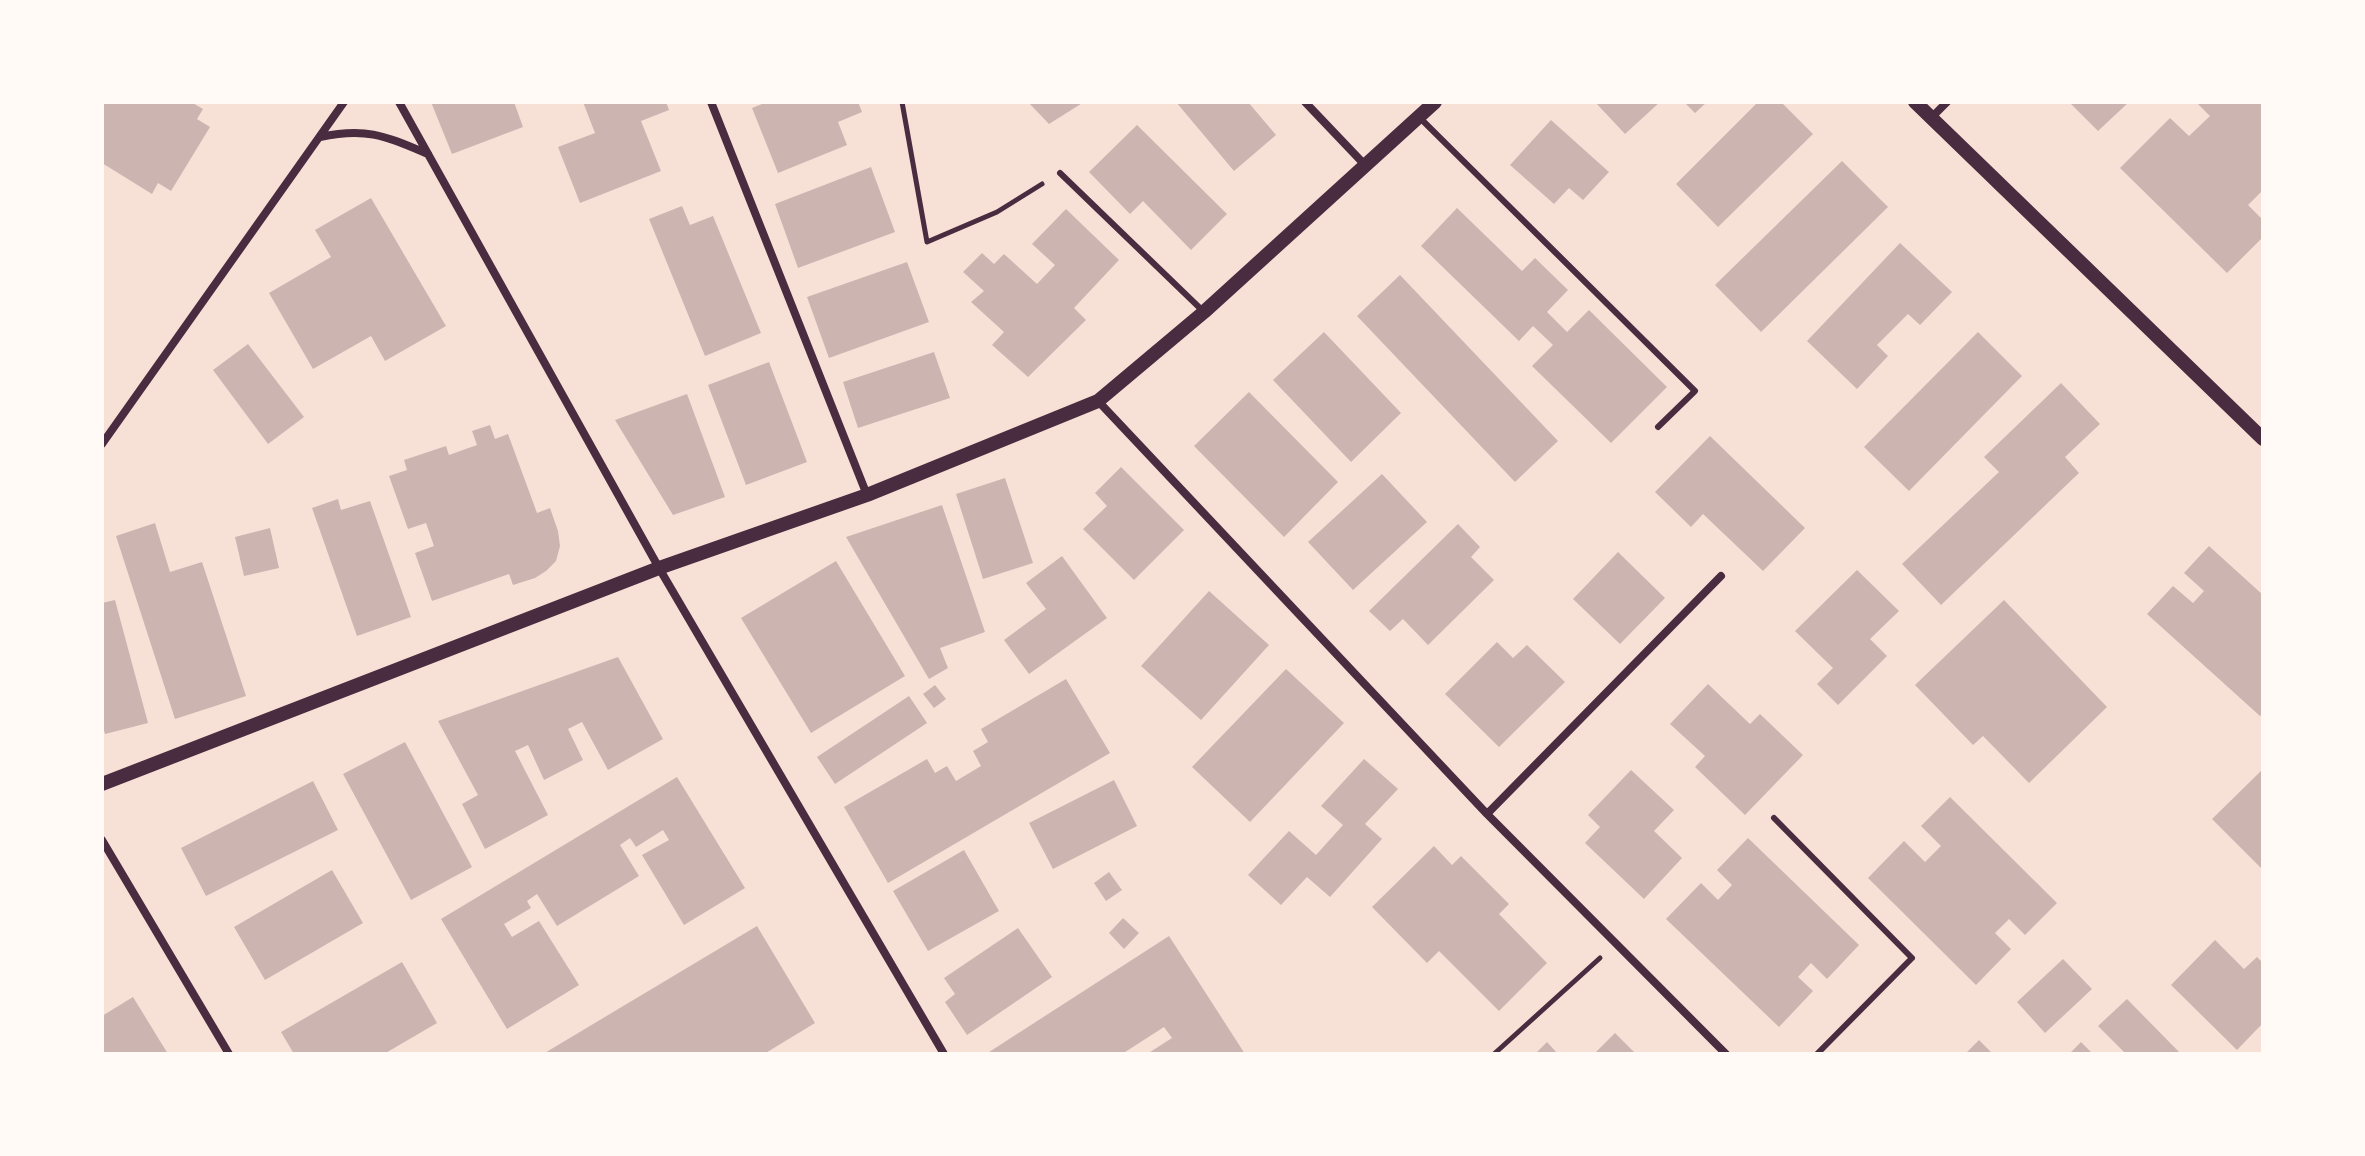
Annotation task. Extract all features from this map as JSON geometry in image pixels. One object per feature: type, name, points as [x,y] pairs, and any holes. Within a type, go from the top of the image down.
[{"type":"street","points":[[102,444],[344,102]]},
{"type":"street","points":[[399,102],[659,568],[944,1054]]},
{"type":"street","points":[[711,102],[867,495]]},
{"type":"street","points":[[1305,102],[1365,165]]},
{"type":"street","points":[[102,784],[659,568],[867,495],[1098,401],[1204,312],[1435,102]]},
{"type":"street","points":[[1915,102],[2263,439]]},
{"type":"street","points":[[1931,119],[1947,102]]},
{"type":"street","points":[[319,137],[347,131],[382,135],[428,154]]},
{"type":"street","points":[[1098,401],[1487,814],[1726,1054]]},
{"type":"street","points":[[1487,814],[1721,576]]},
{"type":"street","points":[[102,840],[229,1054]]},
{"type":"lane","points":[[1419,117],[1695,391],[1658,427]]},
{"type":"lane","points":[[1060,173],[1204,312]]},
{"type":"lane","points":[[1774,818],[1912,958],[1817,1054]]},
{"type":"path","points":[[902,102],[927,242],[997,212],[1060,173]]},
{"type":"path","points":[[1494,1054],[1616,943]]},
{"type":"building","points":[[102,102],[191,102],[203,109],[197,119],[210,127],[171,191],[158,183],[152,194],[102,163]]},
{"type":"building","points":[[431,102],[514,102],[523,127],[452,154]]},
{"type":"building","points":[[583,102],[666,102],[669,110],[641,121],[661,171],[580,203],[558,147],[595,133]]},
{"type":"building","points":[[767,102],[858,102],[862,112],[838,122],[847,145],[778,173],[752,108]]},
{"type":"building","points":[[1028,102],[1084,102],[1049,124]]},
{"type":"building","points":[[1176,102],[1248,102],[1276,135],[1234,171]]},
{"type":"building","points":[[1595,102],[1660,102],[1625,134]]},
{"type":"building","points":[[1684,102],[1707,102],[1695,113]]},
{"type":"building","points":[[1758,102],[1781,102],[1813,134],[1718,227],[1676,184]]},
{"type":"building","points":[[2069,102],[2129,102],[2098,131]]},
{"type":"building","points":[[2196,102],[2263,102],[2263,190],[2248,205],[2263,220],[2263,237],[2227,273],[2120,168],[2170,118],[2189,136],[2210,116]]},
{"type":"building","points":[[1551,120],[1609,172],[1583,200],[1569,188],[1554,204],[1510,165]]},
{"type":"building","points":[[1137,125],[1227,214],[1191,250],[1143,201],[1130,214],[1089,172]]},
{"type":"building","points":[[1842,161],[1888,207],[1761,332],[1715,285]]},
{"type":"building","points":[[871,167],[895,232],[798,268],[775,204]]},
{"type":"building","points":[[371,198],[446,326],[385,361],[371,336],[313,369],[269,293],[331,257],[315,230]]},
{"type":"building","points":[[682,206],[690,225],[713,216],[761,333],[705,356],[649,219]]},
{"type":"building","points":[[1457,208],[1522,271],[1535,258],[1568,290],[1547,312],[1567,332],[1589,310],[1667,387],[1611,443],[1532,366],[1553,345],[1533,326],[1519,341],[1421,246]]},
{"type":"building","points":[[1066,209],[1119,260],[1074,308],[1086,320],[1028,377],[992,345],[1004,332],[971,302],[984,291],[963,272],[982,253],[994,264],[1004,254],[1037,284],[1055,265],[1032,244]]},
{"type":"building","points":[[1900,243],[1952,292],[1920,325],[1908,314],[1877,345],[1888,356],[1857,389],[1807,341]]},
{"type":"building","points":[[907,262],[929,322],[829,358],[807,297]]},
{"type":"building","points":[[1400,275],[1558,441],[1515,482],[1357,316]]},
{"type":"building","points":[[1324,332],[1401,413],[1351,462],[1273,380]]},
{"type":"building","points":[[1978,332],[2022,376],[1909,491],[1864,447]]},
{"type":"building","points":[[248,344],[304,417],[268,444],[213,370]]},
{"type":"building","points":[[934,352],[950,398],[858,428],[843,382]]},
{"type":"building","points":[[769,362],[807,462],[746,485],[708,385]]},
{"type":"building","points":[[2061,383],[2100,424],[2065,457],[2079,473],[1941,605],[1902,564],[1999,472],[1984,457]]},
{"type":"building","points":[[1249,392],[1338,482],[1284,537],[1194,446]]},
{"type":"building","points":[[687,394],[725,497],[673,515],[615,420]]},
{"type":"building","points":[[490,425],[495,439],[508,434],[537,513],[550,508],[560,546],[556,561],[535,578],[513,585],[509,574],[432,601],[415,553],[434,546],[426,523],[408,529],[389,476],[407,470],[404,460],[446,446],[449,455],[477,445],[472,431]]},
{"type":"building","points":[[1710,436],[1805,528],[1763,571],[1703,514],[1691,527],[1655,492]]},
{"type":"building","points":[[1121,467],[1184,530],[1134,580],[1083,529],[1107,506],[1095,493]]},
{"type":"building","points":[[1382,474],[1427,522],[1353,590],[1308,542]]},
{"type":"building","points":[[1005,478],[1033,563],[983,579],[956,494]]},
{"type":"building","points":[[338,499],[341,510],[370,501],[411,617],[357,636],[312,508]]},
{"type":"building","points":[[942,505],[985,632],[940,648],[948,668],[929,679],[846,537]]},
{"type":"building","points":[[155,523],[170,572],[202,562],[246,696],[175,719],[116,536]]},
{"type":"building","points":[[1458,524],[1480,547],[1471,557],[1494,580],[1428,645],[1403,619],[1390,631],[1369,611]]},
{"type":"building","points":[[270,528],[279,568],[244,576],[235,537]]},
{"type":"building","points":[[2209,546],[2263,595],[2263,713],[2260,716],[2147,614],[2173,586],[2193,603],[2204,591],[2184,573]]},
{"type":"building","points":[[1618,552],[1665,598],[1620,644],[1573,599]]},
{"type":"building","points":[[1062,556],[1107,618],[1029,674],[1004,640],[1046,609],[1026,583]]},
{"type":"building","points":[[836,561],[905,676],[811,733],[741,618]]},
{"type":"building","points":[[1857,570],[1899,611],[1870,639],[1887,656],[1838,705],[1817,684],[1833,668],[1795,631]]},
{"type":"building","points":[[1209,591],[1269,645],[1201,720],[1141,666]]},
{"type":"building","points":[[115,600],[148,723],[105,734],[102,724],[102,603]]},
{"type":"building","points":[[2004,600],[2107,707],[2029,783],[1983,736],[1973,745],[1915,685]]},
{"type":"building","points":[[1497,642],[1513,658],[1527,645],[1565,682],[1499,747],[1445,694]]},
{"type":"building","points":[[618,657],[663,739],[608,770],[582,722],[568,729],[583,760],[544,780],[528,745],[515,751],[548,815],[485,849],[462,804],[478,795],[438,721]]},
{"type":"building","points":[[1286,669],[1344,723],[1250,822],[1192,767]]},
{"type":"building","points":[[1066,679],[1110,753],[888,883],[844,807],[927,759],[935,773],[947,766],[956,781],[981,766],[973,751],[988,742],[981,729]]},
{"type":"building","points":[[1708,684],[1750,724],[1760,714],[1803,755],[1745,815],[1695,767],[1705,756],[1670,724]]},
{"type":"building","points":[[935,685],[946,699],[934,708],[923,694]]},
{"type":"building","points":[[909,696],[927,723],[835,784],[817,757]]},
{"type":"building","points":[[405,742],[472,867],[411,900],[343,774]]},
{"type":"building","points":[[1364,759],[1398,789],[1365,824],[1382,839],[1330,897],[1307,877],[1281,905],[1248,875],[1289,831],[1316,855],[1343,825],[1321,806]]},
{"type":"building","points":[[2263,769],[2263,870],[2212,819]]},
{"type":"building","points":[[1631,770],[1674,810],[1654,831],[1682,858],[1644,899],[1585,843],[1600,827],[1588,815]]},
{"type":"building","points":[[677,777],[745,888],[684,925],[642,855],[669,840],[663,830],[636,847],[630,838],[620,845],[639,876],[557,926],[537,894],[527,901],[531,908],[504,924],[512,937],[539,921],[579,985],[507,1029],[441,919]]},
{"type":"building","points":[[1114,780],[1137,826],[1053,869],[1029,823]]},
{"type":"building","points":[[313,781],[338,830],[206,896],[181,848]]},
{"type":"building","points":[[1950,797],[2057,903],[2025,935],[2009,919],[1995,933],[2011,949],[1976,985],[1868,878],[1904,841],[1925,862],[1941,846],[1921,826]]},
{"type":"building","points":[[1748,838],[1859,945],[1827,979],[1811,963],[1798,977],[1813,991],[1779,1027],[1666,919],[1701,883],[1718,900],[1732,885],[1717,870]]},
{"type":"building","points":[[1434,846],[1452,865],[1461,856],[1509,904],[1499,914],[1547,963],[1499,1011],[1439,951],[1427,963],[1372,907]]},
{"type":"building","points":[[964,850],[999,911],[928,951],[893,891]]},
{"type":"building","points":[[332,870],[363,923],[265,980],[234,927]]},
{"type":"building","points":[[1109,872],[1122,890],[1106,901],[1094,883]]},
{"type":"building","points":[[1123,918],[1139,933],[1124,949],[1109,933]]},
{"type":"building","points":[[757,926],[815,1023],[764,1054],[543,1054]]},
{"type":"building","points":[[1018,928],[1052,977],[967,1035],[945,1002],[955,994],[944,978]]},
{"type":"building","points":[[1169,936],[1245,1054],[1147,1054],[1172,1038],[1164,1027],[1122,1054],[986,1054]]},
{"type":"building","points":[[2215,940],[2244,969],[2257,957],[2263,963],[2263,1023],[2237,1050],[2171,985]]},
{"type":"building","points":[[2063,959],[2092,989],[2045,1033],[2017,1002]]},
{"type":"building","points":[[402,962],[437,1023],[384,1054],[294,1054],[281,1032]]},
{"type":"building","points":[[133,997],[168,1054],[102,1054],[102,1016]]},
{"type":"building","points":[[2127,999],[2181,1054],[2126,1054],[2098,1026]]},
{"type":"building","points":[[1615,1033],[1636,1054],[1594,1054]]},
{"type":"building","points":[[1979,1040],[1993,1054],[1965,1054]]},
{"type":"building","points":[[1547,1042],[1558,1054],[1535,1054]]},
{"type":"building","points":[[2081,1042],[2093,1054],[2069,1054]]}]
